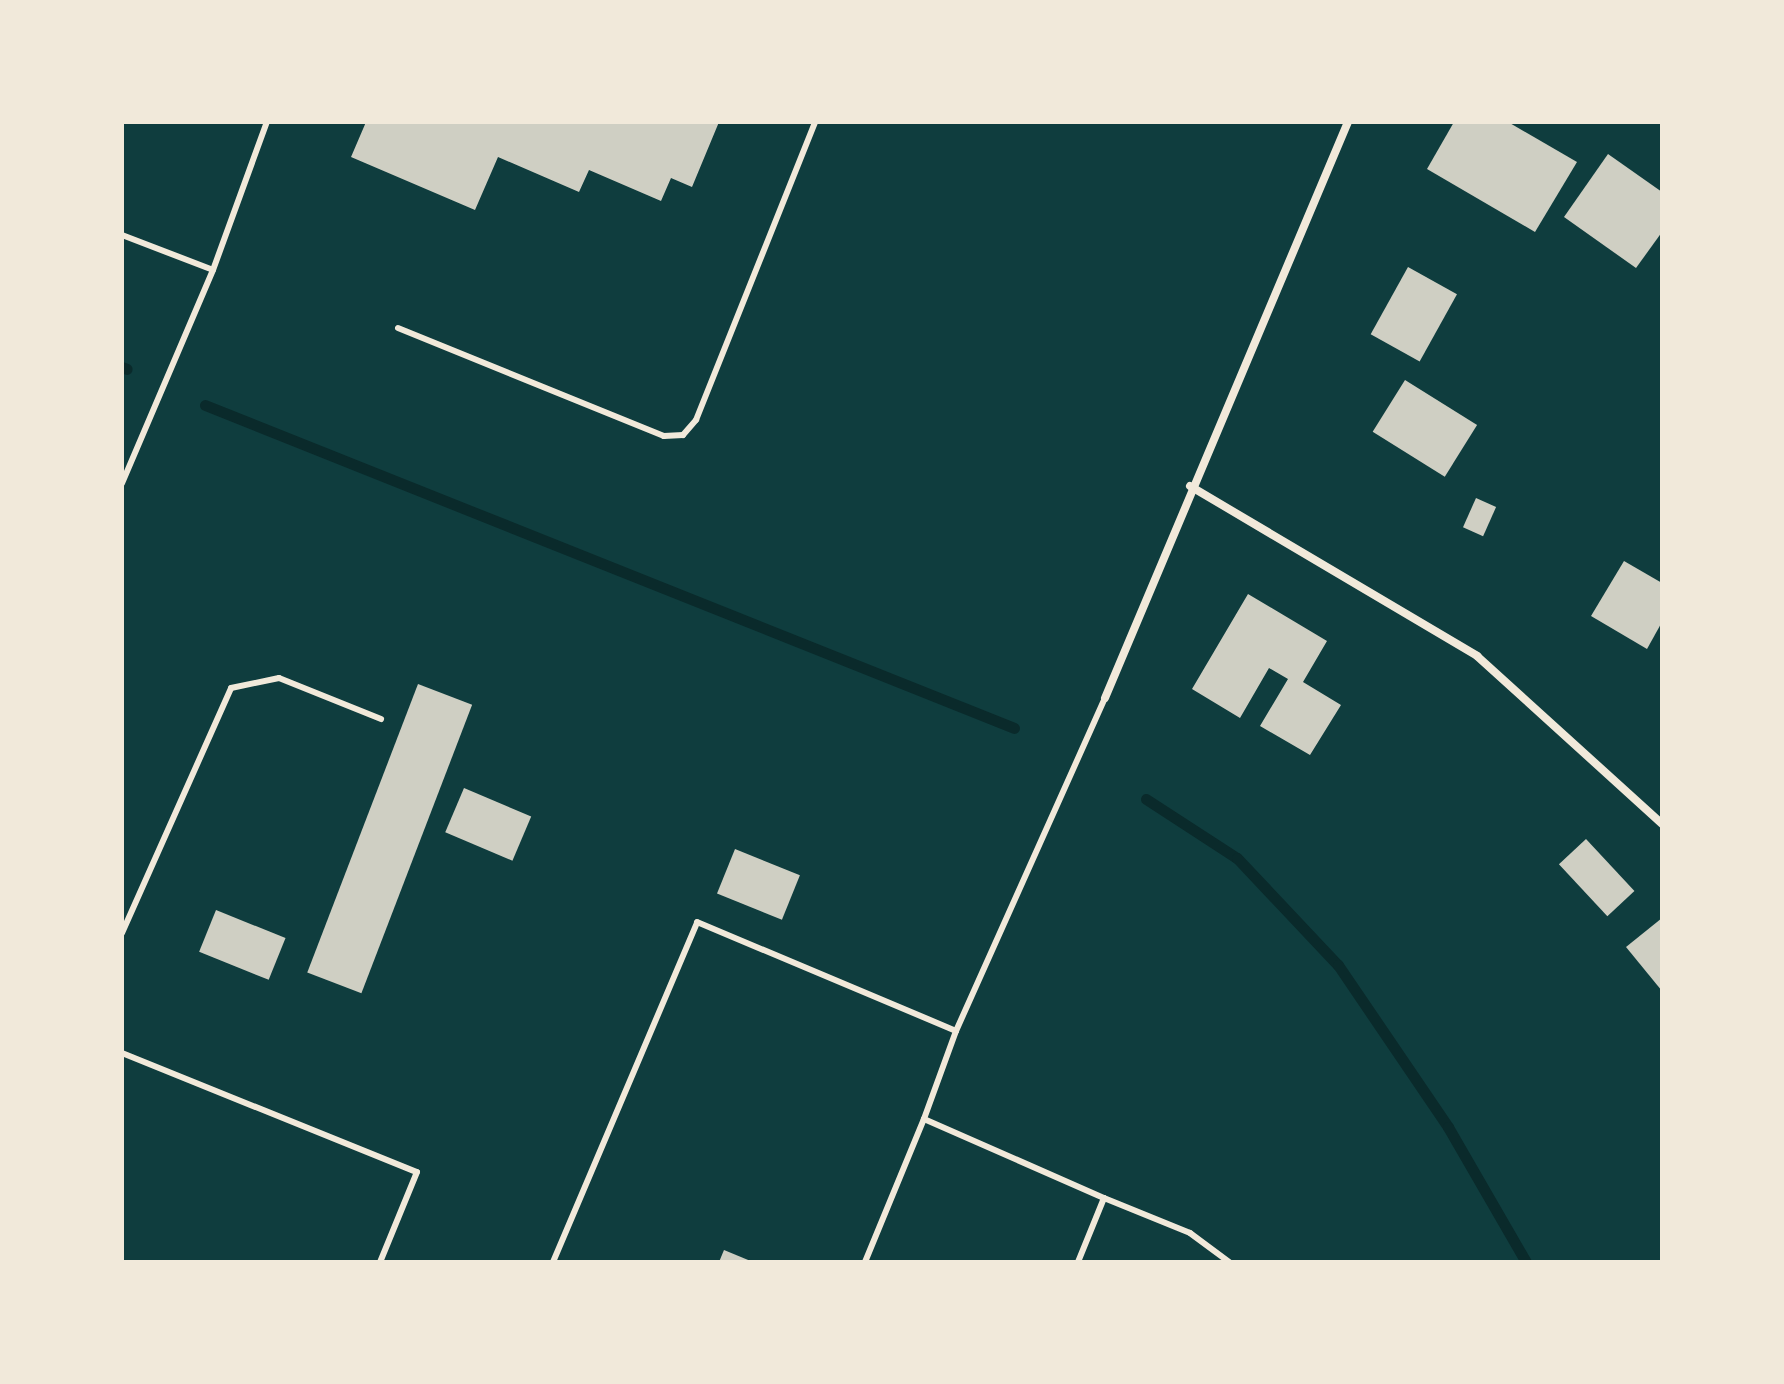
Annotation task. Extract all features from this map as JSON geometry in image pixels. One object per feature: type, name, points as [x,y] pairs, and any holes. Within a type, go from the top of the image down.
[{"type":"street","points":[[1105,698],[1190,486],[1348,122]]},
{"type":"street","points":[[1190,486],[1477,656],[1662,824]]},
{"type":"lane","points":[[122,483],[213,270],[267,122]]},
{"type":"lane","points":[[398,328],[664,436],[683,435],[696,420],[815,122]]},
{"type":"lane","points":[[122,235],[213,270]]},
{"type":"lane","points":[[122,933],[231,688],[279,678],[381,719]]},
{"type":"lane","points":[[865,1262],[924,1119],[956,1031],[1105,698]]},
{"type":"lane","points":[[553,1262],[697,922],[956,1031]]},
{"type":"lane","points":[[122,1053],[417,1172],[380,1262]]},
{"type":"lane","points":[[924,1119],[1190,1233],[1229,1262]]},
{"type":"lane","points":[[1078,1262],[1104,1198]]},
{"type":"building","points":[[366,122],[719,122],[692,187],[671,178],[661,201],[589,170],[579,192],[498,157],[475,210],[351,157]]},
{"type":"building","points":[[1454,122],[1508,122],[1577,162],[1535,232],[1427,169]]},
{"type":"building","points":[[1608,154],[1662,192],[1662,232],[1636,268],[1564,217]]},
{"type":"building","points":[[1408,267],[1457,294],[1420,361],[1371,334]]},
{"type":"building","points":[[1405,380],[1477,425],[1445,477],[1373,432]]},
{"type":"building","points":[[1476,498],[1496,507],[1483,536],[1463,527]]},
{"type":"building","points":[[1624,561],[1662,583],[1662,622],[1647,649],[1591,616]]},
{"type":"building","points":[[1248,594],[1327,641],[1303,682],[1341,705],[1310,755],[1260,726],[1288,679],[1269,668],[1240,718],[1192,689]]},
{"type":"building","points":[[418,684],[472,705],[361,993],[307,972]]},
{"type":"building","points":[[464,788],[531,817],[512,861],[445,832]]},
{"type":"building","points":[[1586,839],[1634,891],[1607,916],[1559,864]]},
{"type":"building","points":[[735,849],[800,875],[782,920],[717,894]]},
{"type":"building","points":[[216,910],[286,938],[269,980],[199,952]]},
{"type":"building","points":[[1662,918],[1662,991],[1626,947]]},
{"type":"building","points":[[724,1250],[753,1262],[719,1262]]},
{"type":"waterway","points":[[122,367],[127,369]]},
{"type":"waterway","points":[[205,405],[1014,728]]},
{"type":"waterway","points":[[1146,799],[1237,858],[1338,965],[1448,1127],[1526,1262]]}]
